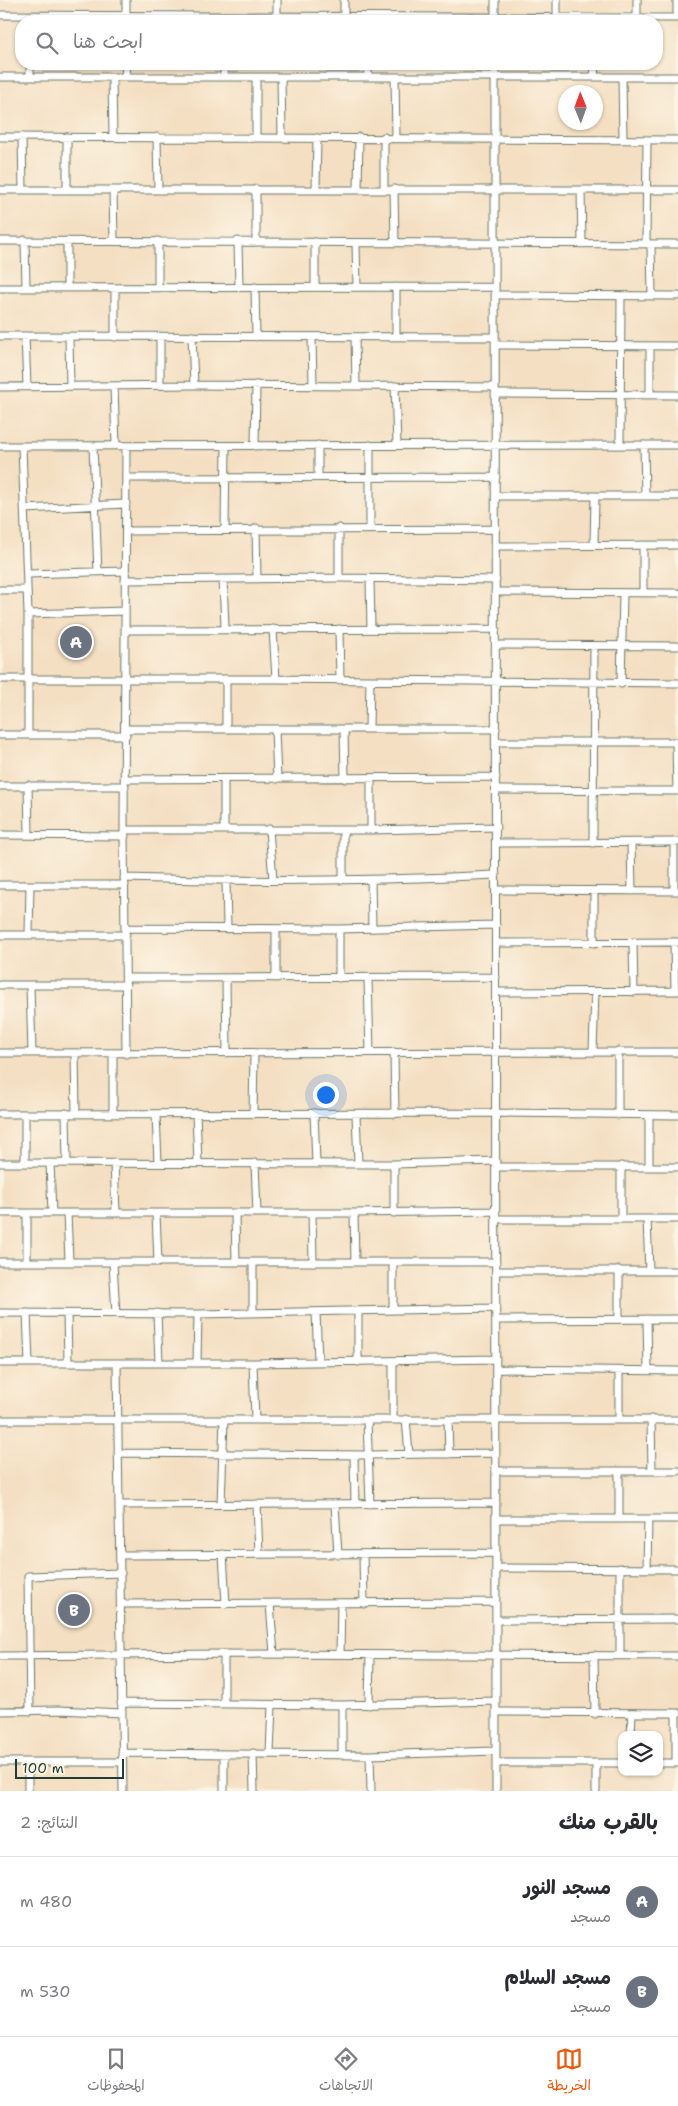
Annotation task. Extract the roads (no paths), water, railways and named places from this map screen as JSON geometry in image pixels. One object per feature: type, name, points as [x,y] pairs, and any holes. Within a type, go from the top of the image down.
[{"type":"street","points":[[126,0],[126,15]]},
{"type":"street","points":[[277,0],[277,15]]},
{"type":"street","points":[[344,0],[344,15]]},
{"type":"street","points":[[495,0],[495,15]]},
{"type":"street","points":[[556,15],[557,0]]},
{"type":"street","points":[[637,0],[637,15]]},
{"type":"street","points":[[663,18],[678,18],[677,0]]},
{"type":"street","points":[[0,15],[15,16]]},
{"type":"street","points":[[30,70],[30,77]]},
{"type":"street","points":[[126,70],[126,77]]},
{"type":"street","points":[[224,70],[224,77]]},
{"type":"street","points":[[368,70],[368,77]]},
{"type":"street","points":[[495,70],[496,1791]]},
{"type":"street","points":[[594,77],[595,70]]},
{"type":"street","points":[[0,77],[678,77]]},
{"type":"street","points":[[112,77],[113,137]]},
{"type":"street","points":[[256,77],[256,137]]},
{"type":"street","points":[[281,77],[282,137]]},
{"type":"street","points":[[395,77],[396,138]]},
{"type":"street","points":[[622,77],[623,139]]},
{"type":"street","points":[[0,137],[384,137],[678,140]]},
{"type":"street","points":[[22,137],[23,190]]},
{"type":"street","points":[[67,137],[67,190]]},
{"type":"street","points":[[157,137],[158,190]]},
{"type":"street","points":[[358,137],[358,190]]},
{"type":"street","points":[[384,137],[384,190]]},
{"type":"street","points":[[316,190],[317,138]]},
{"type":"street","points":[[647,140],[646,189],[652,296]]},
{"type":"street","points":[[256,189],[256,240]]},
{"type":"street","points":[[394,189],[395,243]]},
{"type":"street","points":[[0,190],[678,190]]},
{"type":"street","points":[[113,190],[114,240]]},
{"type":"street","points":[[581,190],[582,244]]},
{"type":"street","points":[[25,240],[26,287]]},
{"type":"street","points":[[0,241],[256,240],[356,243],[678,244]]},
{"type":"street","points":[[158,241],[158,287]]},
{"type":"street","points":[[238,241],[240,287]]},
{"type":"street","points":[[67,242],[67,288]]},
{"type":"street","points":[[315,242],[315,287]]},
{"type":"street","points":[[356,243],[357,287]]},
{"type":"street","points":[[255,287],[256,337]]},
{"type":"street","points":[[396,287],[396,337]]},
{"type":"street","points":[[0,288],[495,287]]},
{"type":"street","points":[[114,288],[114,336]]},
{"type":"street","points":[[495,295],[678,296]]},
{"type":"street","points":[[620,445],[621,296]]},
{"type":"street","points":[[0,336],[396,337],[622,346],[678,346]]},
{"type":"street","points":[[25,336],[27,386]]},
{"type":"street","points":[[192,336],[194,385]]},
{"type":"street","points":[[69,337],[70,386]]},
{"type":"street","points":[[160,337],[160,385]]},
{"type":"street","points":[[312,337],[313,385]]},
{"type":"street","points":[[355,338],[356,386]]},
{"type":"street","points":[[650,346],[650,395]]},
{"type":"street","points":[[255,446],[256,385]]},
{"type":"street","points":[[0,387],[313,385],[678,395]]},
{"type":"street","points":[[114,386],[116,446]]},
{"type":"street","points":[[395,386],[397,445]]},
{"type":"street","points":[[318,445],[318,477]]},
{"type":"street","points":[[370,445],[370,528]]},
{"type":"street","points":[[644,445],[645,496]]},
{"type":"street","points":[[0,446],[678,445]]},
{"type":"street","points":[[22,446],[28,614],[28,735]]},
{"type":"street","points":[[93,446],[98,572]]},
{"type":"street","points":[[126,446],[124,833],[126,1054]]},
{"type":"street","points":[[225,529],[226,446]]},
{"type":"street","points":[[126,478],[496,476]]},
{"type":"street","points":[[496,496],[678,496]]},
{"type":"street","points":[[594,545],[595,496]]},
{"type":"street","points":[[24,509],[126,504]]},
{"type":"street","points":[[256,528],[257,579]]},
{"type":"street","points":[[339,528],[339,578]]},
{"type":"street","points":[[126,530],[496,528]]},
{"type":"street","points":[[643,545],[643,593]]},
{"type":"street","points":[[496,546],[678,545]]},
{"type":"street","points":[[27,574],[125,571]]},
{"type":"street","points":[[125,580],[339,578],[496,580]]},
{"type":"street","points":[[223,579],[225,628]]},
{"type":"street","points":[[370,579],[371,629]]},
{"type":"street","points":[[0,590],[27,590]]},
{"type":"street","points":[[495,592],[678,593]]},
{"type":"street","points":[[621,684],[623,593]]},
{"type":"street","points":[[28,614],[125,612]]},
{"type":"street","points":[[125,630],[225,628],[496,629]]},
{"type":"street","points":[[273,629],[276,679]]},
{"type":"street","points":[[339,629],[340,680]]},
{"type":"street","points":[[496,645],[678,646]]},
{"type":"street","points":[[593,843],[594,646]]},
{"type":"street","points":[[0,679],[276,679],[621,684],[678,683]]},
{"type":"street","points":[[226,680],[226,728]]},
{"type":"street","points":[[369,728],[370,680]]},
{"type":"street","points":[[0,735],[226,728],[496,729]]},
{"type":"street","points":[[275,729],[277,778]]},
{"type":"street","points":[[344,729],[345,779]]},
{"type":"street","points":[[496,742],[677,742],[677,791],[496,790]]},
{"type":"street","points":[[0,786],[277,778],[496,777]]},
{"type":"street","points":[[224,779],[224,829]]},
{"type":"street","points":[[371,779],[371,830]]},
{"type":"street","points":[[28,785],[29,834]]},
{"type":"street","points":[[0,835],[224,829],[371,830],[496,826]]},
{"type":"street","points":[[269,829],[272,880]]},
{"type":"street","points":[[343,830],[343,880]]},
{"type":"street","points":[[496,843],[676,842],[676,891],[496,890]]},
{"type":"street","points":[[631,843],[632,891]]},
{"type":"street","points":[[0,885],[125,881],[371,880],[496,875]]},
{"type":"street","points":[[371,880],[372,928]]},
{"type":"street","points":[[226,881],[227,929]]},
{"type":"street","points":[[29,934],[30,885]]},
{"type":"street","points":[[594,891],[594,942]]},
{"type":"street","points":[[0,935],[227,929],[496,926]]},
{"type":"street","points":[[276,929],[276,978]]},
{"type":"street","points":[[339,929],[339,978]]},
{"type":"street","points":[[633,942],[634,992]]},
{"type":"street","points":[[496,943],[676,942],[676,991],[496,992]]},
{"type":"street","points":[[0,985],[226,978],[368,979],[496,977]]},
{"type":"street","points":[[226,978],[227,1053]]},
{"type":"street","points":[[368,979],[370,1052]]},
{"type":"street","points":[[30,985],[32,1052]]},
{"type":"street","points":[[593,1051],[595,992]]},
{"type":"street","points":[[0,1052],[113,1054],[496,1051],[678,1052]]},
{"type":"street","points":[[618,1051],[618,1115]]},
{"type":"street","points":[[394,1052],[395,1114]]},
{"type":"street","points":[[75,1053],[76,1114]]},
{"type":"street","points":[[113,1054],[113,1114]]},
{"type":"street","points":[[253,1114],[254,1054]]},
{"type":"street","points":[[66,1113],[67,1163]]},
{"type":"street","points":[[196,1113],[198,1163]]},
{"type":"street","points":[[0,1114],[496,1113],[678,1115]]},
{"type":"street","points":[[24,1114],[26,1163]]},
{"type":"street","points":[[156,1114],[158,1163]]},
{"type":"street","points":[[314,1114],[316,1162]]},
{"type":"street","points":[[356,1114],[358,1163]]},
{"type":"street","points":[[649,1115],[649,1167]]},
{"type":"street","points":[[0,1163],[316,1162],[678,1167]]},
{"type":"street","points":[[50,1163],[52,1213]]},
{"type":"street","points":[[114,1163],[116,1212]]},
{"type":"street","points":[[255,1163],[256,1213]]},
{"type":"street","points":[[394,1164],[394,1213]]},
{"type":"street","points":[[621,1166],[621,1219]]},
{"type":"street","points":[[0,1213],[394,1213],[678,1219]]},
{"type":"street","points":[[67,1213],[69,1262]]},
{"type":"street","points":[[156,1213],[158,1264]]},
{"type":"street","points":[[235,1213],[236,1262]]},
{"type":"street","points":[[312,1213],[313,1262]]},
{"type":"street","points":[[27,1214],[27,1261]]},
{"type":"street","points":[[354,1214],[355,1262]]},
{"type":"street","points":[[647,1219],[648,1271]]},
{"type":"street","points":[[0,1262],[158,1264],[236,1262],[496,1262]]},
{"type":"street","points":[[253,1262],[253,1312]]},
{"type":"street","points":[[113,1263],[116,1314]]},
{"type":"street","points":[[392,1309],[393,1263]]},
{"type":"street","points":[[496,1270],[678,1270]]},
{"type":"street","points":[[619,1270],[619,1319]]},
{"type":"street","points":[[0,1313],[198,1314],[496,1308]]},
{"type":"street","points":[[358,1311],[358,1362]]},
{"type":"street","points":[[316,1312],[318,1361]]},
{"type":"street","points":[[27,1313],[30,1363]]},
{"type":"street","points":[[157,1313],[158,1362]]},
{"type":"street","points":[[66,1314],[68,1362]]},
{"type":"street","points":[[197,1362],[198,1314]]},
{"type":"street","points":[[647,1319],[648,1370]]},
{"type":"street","points":[[496,1320],[678,1319]]},
{"type":"street","points":[[0,1363],[393,1362],[496,1359]]},
{"type":"street","points":[[393,1362],[393,1420]]},
{"type":"street","points":[[117,1363],[123,1791]]},
{"type":"street","points":[[254,1363],[255,1420]]},
{"type":"street","points":[[496,1369],[678,1371]]},
{"type":"street","points":[[619,1371],[619,1419]]},
{"type":"street","points":[[448,1419],[449,1454]]},
{"type":"street","points":[[651,1419],[652,1471]]},
{"type":"street","points":[[0,1420],[678,1420]]},
{"type":"street","points":[[221,1503],[224,1420]]},
{"type":"street","points":[[368,1420],[370,1504]]},
{"type":"street","points":[[406,1420],[409,1454]]},
{"type":"street","points":[[118,1453],[368,1455],[496,1453]]},
{"type":"street","points":[[354,1454],[355,1504]]},
{"type":"street","points":[[496,1471],[678,1471]]},
{"type":"street","points":[[619,1471],[619,1518]]},
{"type":"street","points":[[120,1505],[496,1503]]},
{"type":"street","points":[[257,1504],[259,1554]]},
{"type":"street","points":[[335,1504],[338,1555]]},
{"type":"street","points":[[496,1519],[678,1519]]},
{"type":"street","points":[[647,1569],[648,1519]]},
{"type":"street","points":[[121,1555],[496,1553]]},
{"type":"street","points":[[223,1554],[226,1604]]},
{"type":"street","points":[[362,1555],[364,1604]]},
{"type":"street","points":[[496,1568],[678,1569]]},
{"type":"street","points":[[620,1568],[620,1655]]},
{"type":"street","points":[[30,1710],[28,1576],[121,1573]]},
{"type":"street","points":[[121,1604],[496,1602]]},
{"type":"street","points":[[270,1604],[274,1654]]},
{"type":"street","points":[[340,1654],[341,1604]]},
{"type":"street","points":[[496,1620],[678,1619]]},
{"type":"street","points":[[0,1656],[224,1654],[678,1656]]},
{"type":"street","points":[[224,1654],[224,1703]]},
{"type":"street","points":[[369,1705],[370,1655]]},
{"type":"street","points":[[594,1655],[595,1714]]},
{"type":"street","points":[[121,1703],[369,1705],[496,1701]]},
{"type":"street","points":[[270,1753],[272,1705]]},
{"type":"street","points":[[342,1705],[342,1754]]},
{"type":"street","points":[[0,1711],[122,1713]]},
{"type":"street","points":[[496,1712],[677,1713],[677,1763],[663,1763]]},
{"type":"street","points":[[631,1731],[632,1713]]},
{"type":"street","points":[[122,1754],[270,1753],[370,1755],[496,1751]]},
{"type":"street","points":[[224,1754],[224,1791]]},
{"type":"street","points":[[253,1754],[254,1791]]},
{"type":"street","points":[[370,1755],[371,1791]]},
{"type":"street","points":[[0,1762],[122,1762]]},
{"type":"street","points":[[28,1762],[28,1791]]},
{"type":"street","points":[[496,1763],[618,1764]]},
{"type":"street","points":[[596,1764],[596,1791]]},
{"type":"place","name":"مسجد النور","points":[[76,642]]},
{"type":"place","name":"مسجد السلام","points":[[74,1610]]}]
